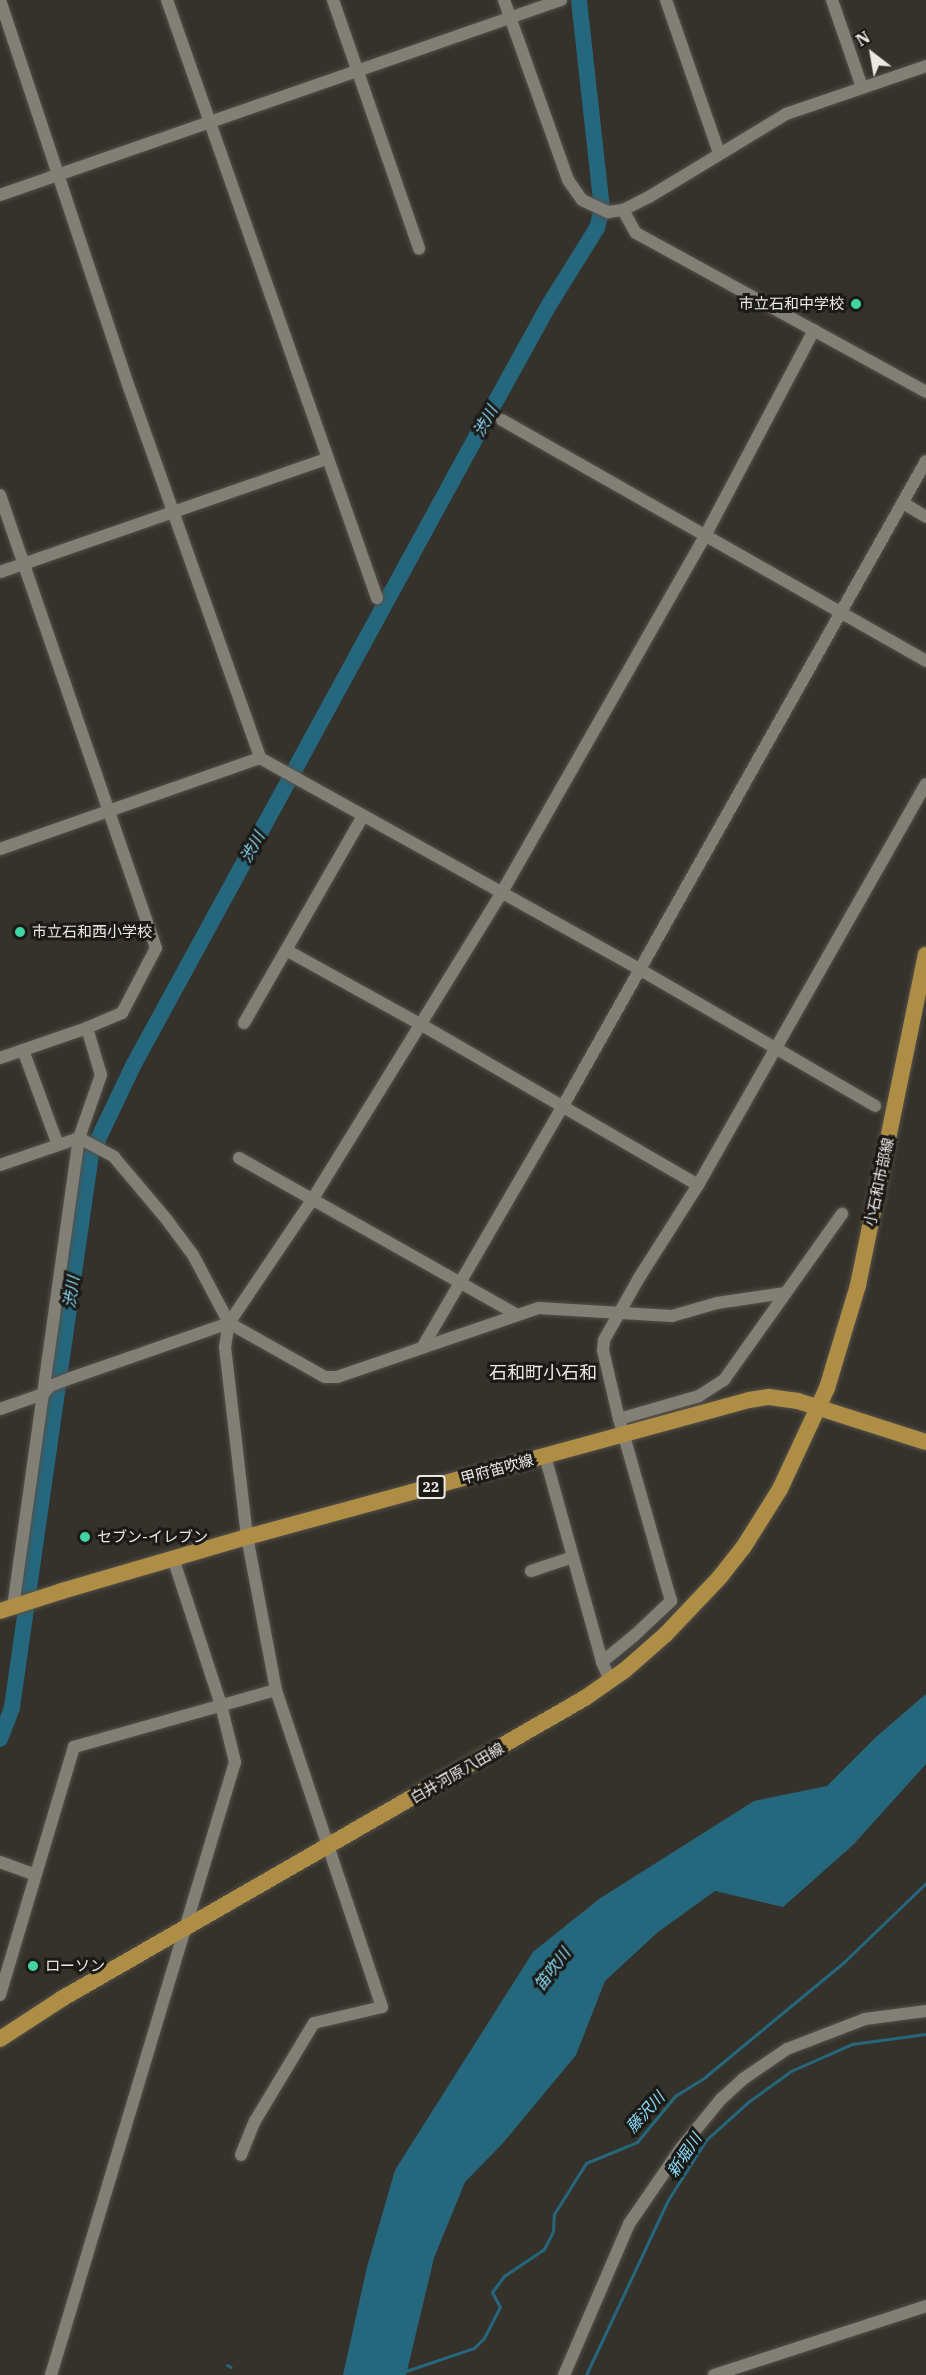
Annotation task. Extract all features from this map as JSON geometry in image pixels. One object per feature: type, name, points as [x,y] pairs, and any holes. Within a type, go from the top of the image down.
[{"type":"main road","name":"小石和市部線","points":[[826,1408],[858,1285],[926,954]]},
{"type":"main road","name":"甲府笛吹線","points":[[11,1608],[173,1558],[545,1456],[621,1427],[758,1398],[788,1399],[826,1408],[926,1442]]},
{"type":"main road","name":"白井河原八田線","points":[[0,2039],[63,1998],[559,1714],[610,1680],[665,1635],[731,1563],[780,1489],[826,1408]]},
{"type":"street","points":[[0,0],[130,390],[260,758],[639,969],[875,1106]]},
{"type":"street","points":[[167,0],[326,459],[377,598]]},
{"type":"street","points":[[333,0],[419,249]]},
{"type":"street","points":[[504,0],[568,180],[582,200],[608,212],[623,210],[786,114],[926,66]]},
{"type":"street","points":[[0,195],[357,68],[561,0]]},
{"type":"street","points":[[666,0],[719,153]]},
{"type":"street","points":[[832,0],[862,87]]},
{"type":"street","points":[[623,210],[636,233],[926,392]]},
{"type":"street","points":[[241,2155],[255,2121],[315,2023],[382,2007],[276,1690],[247,1537],[225,1347],[228,1323],[312,1200],[502,892],[705,536],[814,330]]},
{"type":"street","points":[[502,420],[926,662]]},
{"type":"street","points":[[0,572],[326,459]]},
{"type":"street","points":[[422,1348],[563,1106],[842,614],[926,461]]},
{"type":"street","points":[[0,495],[156,948],[122,1013],[87,1028],[0,1058]]},
{"type":"street","points":[[903,503],[926,517]]},
{"type":"street","points":[[0,849],[260,758]]},
{"type":"street","points":[[602,1662],[636,1635],[671,1601],[621,1427],[603,1350],[604,1340],[698,1185],[926,784]]},
{"type":"street","points":[[244,1023],[363,816]]},
{"type":"street","points":[[286,950],[422,1025],[698,1185]]},
{"type":"street","points":[[11,1608],[83,1141],[101,1075],[87,1028]]},
{"type":"street","points":[[23,1050],[58,1145]]},
{"type":"street","points":[[0,1165],[58,1145],[83,1141],[105,1155],[114,1157],[193,1255],[228,1323],[325,1377],[337,1377],[538,1308],[672,1316],[717,1303],[785,1293]]},
{"type":"street","points":[[239,1158],[516,1314]]},
{"type":"street","points":[[621,1427],[699,1396],[718,1385],[756,1338],[785,1293],[842,1214]]},
{"type":"street","points":[[0,1409],[71,1378],[228,1323]]},
{"type":"street","points":[[545,1456],[602,1662],[610,1680]]},
{"type":"street","points":[[531,1571],[573,1557]]},
{"type":"street","points":[[51,2375],[235,1758],[221,1705],[173,1558]]},
{"type":"street","points":[[0,1995],[74,1747],[276,1690]]},
{"type":"street","points":[[0,1862],[35,1875]]},
{"type":"street","points":[[564,2375],[629,2224],[681,2148],[721,2099],[744,2079],[787,2049],[866,2019],[926,2011]]},
{"type":"street","points":[[714,2375],[926,2306]]},
{"type":"water","name":"笛吹川","points":[[926,1694],[926,1764],[853,1845],[783,1907],[715,1891],[658,1932],[605,1981],[576,2055],[503,2143],[465,2182],[434,2258],[406,2375],[343,2375],[367,2267],[395,2170],[533,1952],[599,1899],[754,1801],[827,1786],[876,1737]]},
{"type":"waterway","name":"渋川","points":[[0,1739],[12,1707],[91,1154],[134,1064],[481,428],[549,305],[597,228],[602,209],[579,0]]},
{"type":"waterway","name":"藤沢川","points":[[406,2371],[474,2348],[484,2338],[500,2307],[492,2292],[504,2276],[544,2249],[553,2231],[554,2214],[586,2163],[637,2142],[675,2096],[705,2077],[845,1961],[926,1883]]},
{"type":"waterway","name":"新堀川","points":[[586,2375],[668,2200],[706,2140],[748,2102],[791,2071],[852,2044],[926,2034]]},
{"type":"waterway","points":[[227,2365],[231,2367]]},
{"type":"place","name":"市立石和中学校","points":[[856,304]]},
{"type":"place","name":"市立石和西小学校","points":[[20,932]]},
{"type":"place","name":"セブン-イレブン","points":[[85,1537]]},
{"type":"place","name":"ローソン","points":[[33,1966]]},
{"type":"district","name":"石和町小石和","points":[[543,1373]]}]
